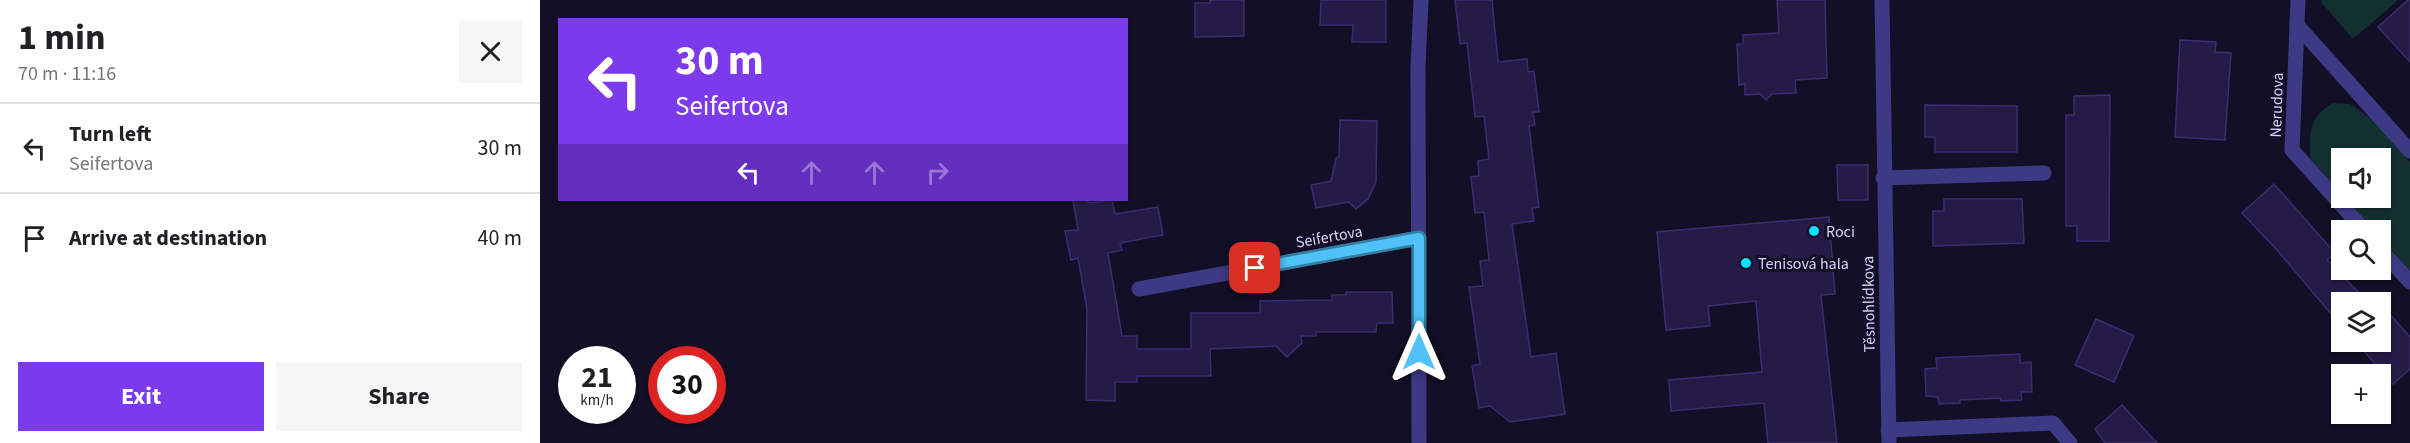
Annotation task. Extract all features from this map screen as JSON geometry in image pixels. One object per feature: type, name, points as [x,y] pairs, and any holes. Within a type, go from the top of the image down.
[{"type":"street","points":[[1419,443],[1418,67],[1421,0]]},
{"type":"street","name":"Těsnohlídkova","points":[[1882,0],[1883,178],[1889,436],[2053,423],[2070,443]]},
{"type":"street","name":"Nerudova","points":[[2298,0],[2292,150],[2355,220]]},
{"type":"street","points":[[2297,25],[2410,151]]},
{"type":"street","points":[[1883,178],[2044,173]]},
{"type":"street","name":"Seifertova","points":[[1138,289],[1419,238]]},
{"type":"street","points":[[2391,261],[2410,282]]},
{"type":"green space","points":[[2322,0],[2398,0],[2353,39],[2322,3]]},
{"type":"green space","points":[[2332,103],[2350,104],[2373,120],[2410,162],[2410,271],[2391,249],[2391,220],[2365,220],[2354,208],[2391,208],[2391,148],[2331,148],[2331,182],[2310,158],[2310,133],[2324,109]]},
{"type":"building","points":[[1210,0],[1244,0],[1244,36],[1195,37],[1195,3],[1210,3]]},
{"type":"building","points":[[1321,0],[1386,0],[1386,42],[1352,42],[1353,25],[1320,25]]},
{"type":"building","points":[[1455,0],[1492,0],[1498,62],[1527,59],[1528,72],[1534,71],[1539,112],[1533,112],[1535,125],[1529,126],[1539,207],[1532,208],[1534,221],[1512,224],[1531,357],[1556,353],[1565,414],[1510,422],[1490,406],[1479,408],[1472,366],[1480,364],[1469,287],[1483,286],[1480,261],[1489,260],[1484,212],[1475,213],[1471,177],[1479,176],[1478,161],[1489,159],[1484,116],[1475,117],[1467,43],[1460,44]]},
{"type":"building","points":[[1777,0],[1825,0],[1827,78],[1795,80],[1796,93],[1772,94],[1766,100],[1760,94],[1745,95],[1745,84],[1739,85],[1737,44],[1743,44],[1743,35],[1779,33]]},
{"type":"building","points":[[2410,0],[2410,62],[2378,27]]},
{"type":"building","points":[[2180,40],[2216,42],[2215,52],[2231,53],[2225,140],[2175,137]]},
{"type":"building","points":[[2110,95],[2109,241],[2077,241],[2077,226],[2066,226],[2066,115],[2074,115],[2074,96]]},
{"type":"building","points":[[1925,105],[2017,106],[2017,152],[1935,152],[1935,137],[1925,137]]},
{"type":"building","points":[[1340,120],[1377,121],[1376,182],[1368,199],[1356,209],[1349,202],[1316,208],[1311,185],[1331,181],[1336,159],[1339,156]]},
{"type":"building","points":[[1837,165],[1868,165],[1868,200],[1838,200]]},
{"type":"building","points":[[2274,184],[2331,248],[2331,256],[2327,260],[2331,264],[2331,280],[2347,280],[2358,292],[2331,292],[2331,314],[2242,213]]},
{"type":"building","points":[[1944,199],[2022,199],[2024,243],[1933,246],[1933,211],[1944,211]]},
{"type":"building","points":[[1073,201],[1090,203],[1112,201],[1115,214],[1158,207],[1163,235],[1120,243],[1122,250],[1108,253],[1122,336],[1137,336],[1137,349],[1191,349],[1191,313],[1260,313],[1260,301],[1332,300],[1332,295],[1346,295],[1346,292],[1392,292],[1393,323],[1377,323],[1376,332],[1316,332],[1316,336],[1301,336],[1302,343],[1287,357],[1276,346],[1210,349],[1211,376],[1137,376],[1137,382],[1115,382],[1115,401],[1086,400],[1087,309],[1078,258],[1071,260],[1065,231],[1078,230]]},
{"type":"building","points":[[1829,217],[1835,294],[1821,295],[1837,443],[1768,443],[1764,403],[1671,411],[1669,380],[1762,372],[1756,301],[1708,306],[1710,326],[1666,330],[1657,232]]},
{"type":"building","points":[[2391,315],[2410,337],[2410,369],[2393,384],[2391,364],[2375,364],[2365,352],[2391,352]]},
{"type":"building","points":[[2096,319],[2134,336],[2114,382],[2075,365]]},
{"type":"building","points":[[2020,354],[2020,363],[2031,362],[2032,392],[2021,392],[2022,400],[2001,401],[2000,398],[1960,400],[1960,403],[1939,404],[1938,397],[1926,396],[1925,369],[1937,368],[1936,358]]},
{"type":"building","points":[[2122,405],[2157,443],[2105,443],[2095,429]]},
{"type":"place","name":"Roci","points":[[1814,231]]},
{"type":"place","name":"Tenisová hala","points":[[1746,263]]},
{"type":"route","points":[[1255,268],[1419,238],[1419,352]]}]
